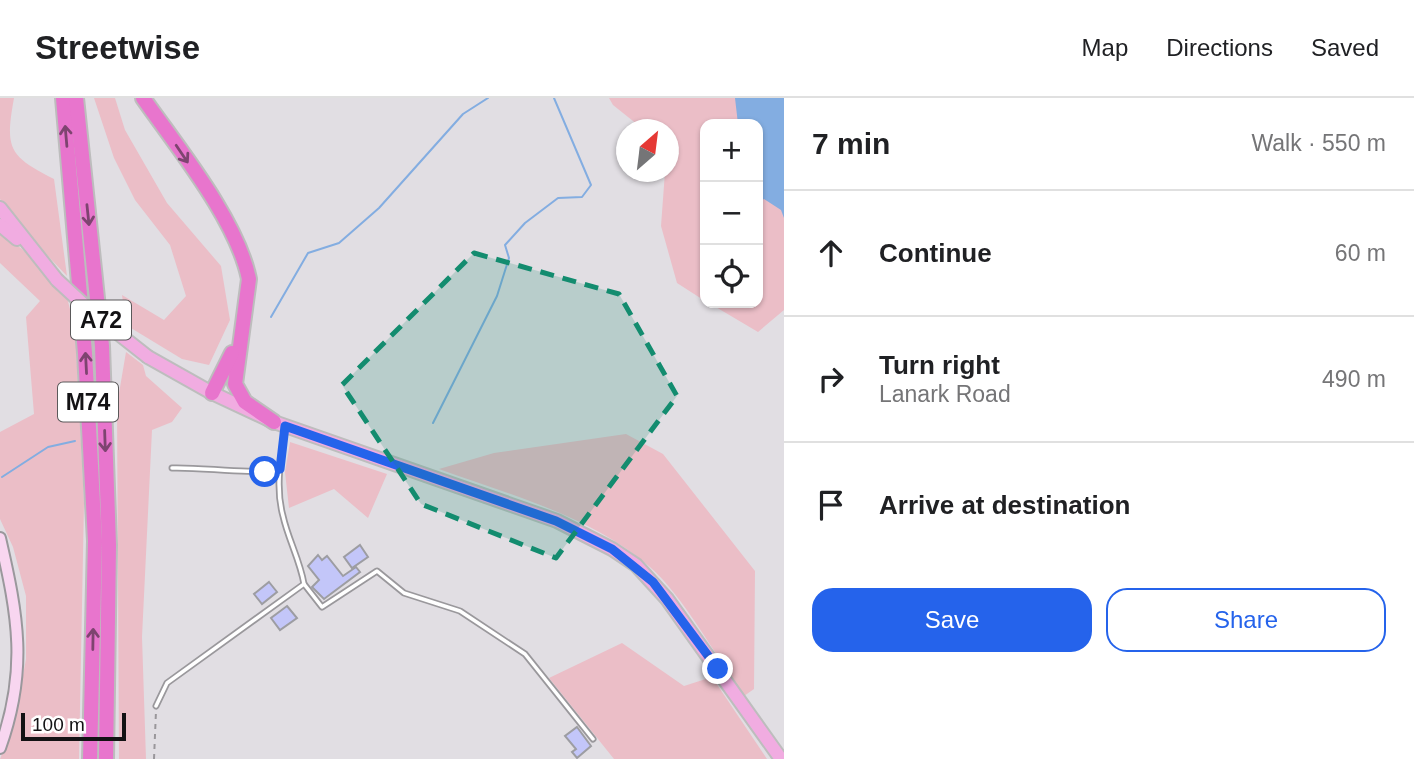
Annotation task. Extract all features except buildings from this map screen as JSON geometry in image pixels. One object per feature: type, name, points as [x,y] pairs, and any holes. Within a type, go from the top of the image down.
[{"type":"highway","name":"M74","points":[[63,98],[85,354],[95,541],[90,759]]},
{"type":"highway","name":"M74","points":[[76,98],[102,346],[109,545],[106,759]]},
{"type":"highway","points":[[143,98],[218,212],[245,262],[249,279],[235,372],[239,394],[255,410],[279,424]]},
{"type":"highway","points":[[212,393],[229,363],[239,336]]},
{"type":"main road","name":"A72","points":[[0,208],[57,279],[96,316],[148,357],[212,393],[279,424],[556,521],[620,554],[653,582],[667,598],[781,759]]},
{"type":"main road","name":"A72","points":[[0,225],[34,253]]},
{"type":"street","points":[[0,538],[16,607],[19,670],[14,701],[0,748]]},
{"type":"lane","points":[[279,424],[283,516],[301,564],[304,584],[322,607],[377,570],[404,593],[460,611],[525,654],[593,739]]},
{"type":"lane","points":[[172,468],[208,467],[265,472],[280,469]]},
{"type":"lane","points":[[156,706],[167,683],[304,584]]},
{"type":"path","points":[[154,759],[156,706]]},
{"type":"highlighted area","points":[[474,253],[619,294],[677,396],[556,558],[421,504],[342,385]]},
{"type":"shaded area","points":[[0,98],[14,98],[10,129],[13,149],[27,164],[54,179],[67,276],[23,230],[0,199]]},
{"type":"shaded area","points":[[94,98],[115,98],[125,130],[167,203],[221,266],[230,320],[209,365],[182,359],[126,325],[122,295],[164,320],[186,296],[170,245],[135,200],[114,158]]},
{"type":"shaded area","points":[[609,98],[784,98],[784,310],[758,332],[717,308],[763,308],[763,119],[700,119],[700,298],[677,283],[661,226],[664,182],[679,182],[679,119],[630,119],[613,105]]},
{"type":"shaded area","points":[[0,234],[22,249],[66,294],[75,328],[84,503],[79,759],[0,759],[14,723],[26,659],[26,596],[13,547],[0,519],[0,432],[34,414],[26,317],[40,301],[0,263]]},
{"type":"shaded area","points":[[126,352],[143,365],[146,376],[182,408],[172,422],[152,430],[142,637],[146,759],[119,759],[117,405]]},
{"type":"shaded area","points":[[626,434],[663,454],[755,571],[754,689],[744,696],[675,594],[650,567],[627,549],[576,520],[439,469],[494,453]]},
{"type":"shaded area","points":[[290,442],[387,474],[368,518],[334,489],[289,508],[285,472]]},
{"type":"shaded area","points":[[622,643],[684,686],[712,677],[767,759],[614,759],[549,678]]},
{"type":"water","points":[[735,98],[784,98],[784,218],[781,210],[763,200],[763,119],[737,119]]},
{"type":"waterway","points":[[271,317],[308,253],[339,243],[379,208],[463,114],[488,98]]},
{"type":"waterway","points":[[433,423],[497,296],[509,258],[505,245],[525,223],[558,198],[582,197],[591,185],[554,98]]},
{"type":"waterway","points":[[2,477],[48,447],[75,441]]},
{"type":"route","points":[[265,472],[280,469],[285,426],[556,521],[612,549],[636,565],[667,598],[718,669]]}]
